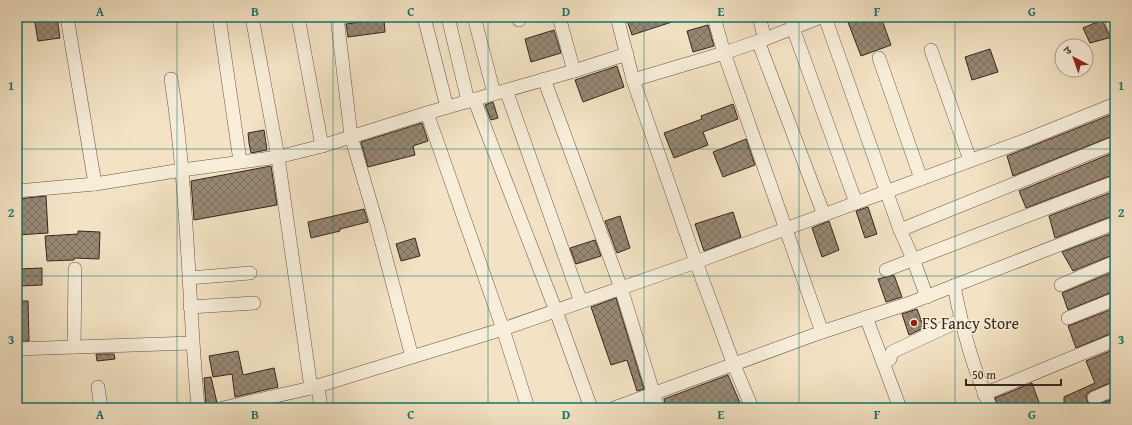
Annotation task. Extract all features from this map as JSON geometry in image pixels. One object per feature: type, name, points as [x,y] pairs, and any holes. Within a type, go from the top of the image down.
[{"type":"street","points":[[67,17],[95,184]]},
{"type":"street","points":[[219,17],[240,161]]},
{"type":"street","points":[[252,17],[278,157],[314,387],[321,408]]},
{"type":"street","points":[[298,17],[322,146]]},
{"type":"street","points":[[337,17],[351,136],[378,228],[412,357]]},
{"type":"street","points":[[424,17],[447,107]]},
{"type":"street","points":[[448,17],[471,100],[556,311],[591,408]]},
{"type":"street","points":[[474,17],[494,93]]},
{"type":"street","points":[[559,17],[574,71]]},
{"type":"street","points":[[616,17],[633,80],[696,262],[734,365],[752,408]]},
{"type":"street","points":[[714,17],[724,53],[822,332]]},
{"type":"street","points":[[759,17],[762,40],[824,215]]},
{"type":"street","points":[[633,80],[762,40],[792,22],[821,17]]},
{"type":"street","points":[[825,17],[886,192],[900,230],[914,259],[926,297]]},
{"type":"street","points":[[792,22],[856,203]]},
{"type":"street","points":[[931,50],[970,160]]},
{"type":"street","points":[[17,191],[95,184],[240,161],[278,157],[322,146],[494,93],[574,71],[626,54]]},
{"type":"street","points":[[879,58],[921,179]]},
{"type":"street","points":[[171,79],[182,170],[192,343],[198,408]]},
{"type":"street","points":[[544,79],[621,288],[658,408]]},
{"type":"street","points":[[506,90],[581,302]]},
{"type":"street","points":[[223,408],[314,387],[503,329],[556,311],[824,215],[1026,140],[1115,104]]},
{"type":"street","points":[[427,113],[503,329],[528,408]]},
{"type":"street","points":[[900,230],[1115,143]]},
{"type":"street","points":[[886,270],[1115,182]]},
{"type":"street","points":[[616,408],[822,332],[926,297],[1115,223]]},
{"type":"street","points":[[1061,285],[1115,262]]},
{"type":"street","points":[[74,347],[75,269]]},
{"type":"street","points":[[189,278],[250,272]]},
{"type":"street","points":[[954,286],[961,320],[972,360],[990,408]]},
{"type":"street","points":[[1068,318],[1115,299]]},
{"type":"street","points":[[190,307],[254,303]]},
{"type":"street","points":[[866,317],[900,408]]},
{"type":"street","points":[[884,363],[890,359],[892,352],[961,320]]},
{"type":"street","points":[[984,394],[1115,340]]},
{"type":"street","points":[[17,348],[192,343]]},
{"type":"street","points":[[98,387],[101,408]]},
{"type":"street","points":[[1094,398],[1115,389]]},
{"type":"building","points":[[34,17],[57,17],[60,38],[38,41]]},
{"type":"building","points":[[636,17],[681,17],[681,19],[632,35],[627,20]]},
{"type":"building","points":[[846,17],[881,17],[891,45],[861,56]]},
{"type":"building","points":[[384,19],[385,32],[348,37],[346,24]]},
{"type":"building","points":[[1102,20],[1108,33],[1112,37],[1094,42],[1094,38],[1088,38],[1083,28]]},
{"type":"building","points":[[708,25],[714,46],[693,52],[687,31]]},
{"type":"building","points":[[554,30],[561,53],[531,62],[525,39]]},
{"type":"building","points":[[990,49],[998,72],[972,80],[965,57]]},
{"type":"building","points":[[617,66],[624,87],[583,102],[575,80]]},
{"type":"building","points":[[493,102],[498,118],[491,120],[485,105]]},
{"type":"building","points":[[733,104],[738,119],[703,132],[708,145],[674,158],[664,133],[702,119],[701,116]]},
{"type":"building","points":[[1115,113],[1115,135],[1013,176],[1007,156]]},
{"type":"building","points":[[422,123],[428,141],[413,146],[415,155],[368,167],[361,142]]},
{"type":"building","points":[[264,130],[267,150],[251,153],[248,133]]},
{"type":"building","points":[[746,139],[755,165],[723,177],[713,152]]},
{"type":"building","points":[[1115,152],[1115,174],[1026,208],[1019,191]]},
{"type":"building","points":[[271,166],[277,205],[194,220],[191,181]]},
{"type":"building","points":[[1115,191],[1115,215],[1055,238],[1049,216]]},
{"type":"building","points":[[46,196],[48,233],[17,235],[17,199]]},
{"type":"building","points":[[868,207],[877,234],[865,238],[856,211]]},
{"type":"building","points":[[364,209],[368,222],[311,238],[308,222]]},
{"type":"building","points":[[733,212],[741,237],[704,251],[695,224]]},
{"type":"building","points":[[620,216],[630,248],[617,253],[605,221]]},
{"type":"building","points":[[829,221],[839,250],[822,257],[812,228]]},
{"type":"building","points":[[78,231],[100,232],[99,259],[74,258],[74,260],[47,261],[45,236],[78,234]]},
{"type":"building","points":[[1115,232],[1115,254],[1073,271],[1062,252]]},
{"type":"building","points":[[415,238],[420,256],[401,261],[396,244]]},
{"type":"building","points":[[595,240],[601,256],[576,264],[570,248]]},
{"type":"building","points":[[42,268],[42,285],[20,286],[19,269]]},
{"type":"building","points":[[1115,271],[1115,291],[1068,310],[1062,293]]},
{"type":"building","points":[[894,275],[902,297],[886,302],[878,279]]},
{"type":"building","points":[[616,298],[644,389],[637,391],[627,360],[611,365],[591,307]]},
{"type":"building","points":[[17,301],[28,301],[29,341],[17,341]]},
{"type":"building","points":[[1115,308],[1115,332],[1076,348],[1068,326]]},
{"type":"building","name":"FS Fancy Store","points":[[917,309],[924,328],[909,335],[902,314]]},
{"type":"building","points":[[1115,349],[1115,381],[1091,391],[1086,397],[1089,404],[1093,406],[1115,398],[1115,408],[1065,408],[1064,397],[1095,383],[1086,361]]},
{"type":"building","points":[[238,351],[243,375],[274,368],[278,387],[235,397],[232,374],[213,377],[209,356]]},
{"type":"building","points":[[96,354],[114,354],[115,359],[97,361]]},
{"type":"building","points":[[728,375],[740,403],[729,408],[666,408],[664,399]]},
{"type":"building","points":[[211,377],[217,403],[215,406],[206,407],[204,378]]},
{"type":"building","points":[[1032,383],[1041,408],[999,408],[995,398]]},
{"type":"place","name":"FS Fancy Store","points":[[914,323]]}]
